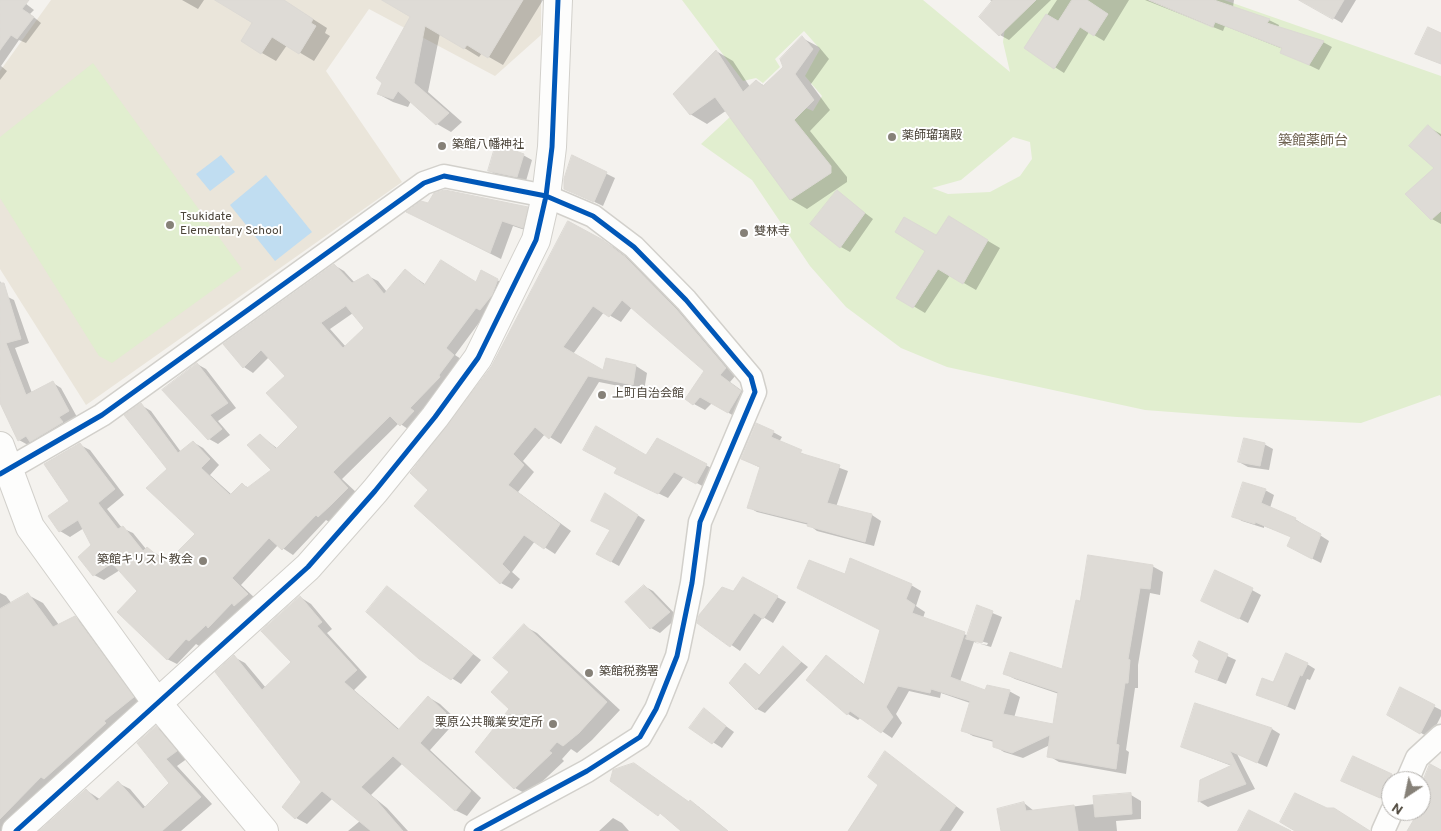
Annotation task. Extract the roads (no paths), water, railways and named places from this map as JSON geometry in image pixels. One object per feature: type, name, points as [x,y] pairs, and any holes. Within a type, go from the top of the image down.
[{"type":"street","points":[[16,831],[308,567],[375,491],[435,417],[478,358],[536,240],[546,196],[552,147],[558,0]]},
{"type":"street","points":[[264,831],[157,703],[30,527],[3,463],[102,415],[424,183],[444,176],[546,196],[593,216],[634,247],[717,335],[752,377],[755,392],[700,522],[692,583],[677,656],[656,709],[640,737],[587,771],[476,831]]},
{"type":"street","points":[[1411,771],[1418,758],[1441,736]]},
{"type":"water","points":[[221,155],[235,172],[210,191],[196,174]]},
{"type":"water","points":[[266,175],[312,232],[275,261],[230,205]]},
{"type":"place","name":"薬師瑠璃殿","points":[[892,137]]},
{"type":"place","name":"築館八幡神社","points":[[442,146]]},
{"type":"place","name":"Tsukidate Elementary School","points":[[170,225]]},
{"type":"place","name":"雙林寺","points":[[744,233]]},
{"type":"place","name":"上町自治会館","points":[[602,395]]},
{"type":"place","name":"築館キリスト教会","points":[[203,561]]},
{"type":"place","name":"築館税務署","points":[[589,673]]},
{"type":"place","name":"栗原公共職業安定所","points":[[553,724]]},
{"type":"district","name":"築館薬師台","points":[[1313,142]]}]
